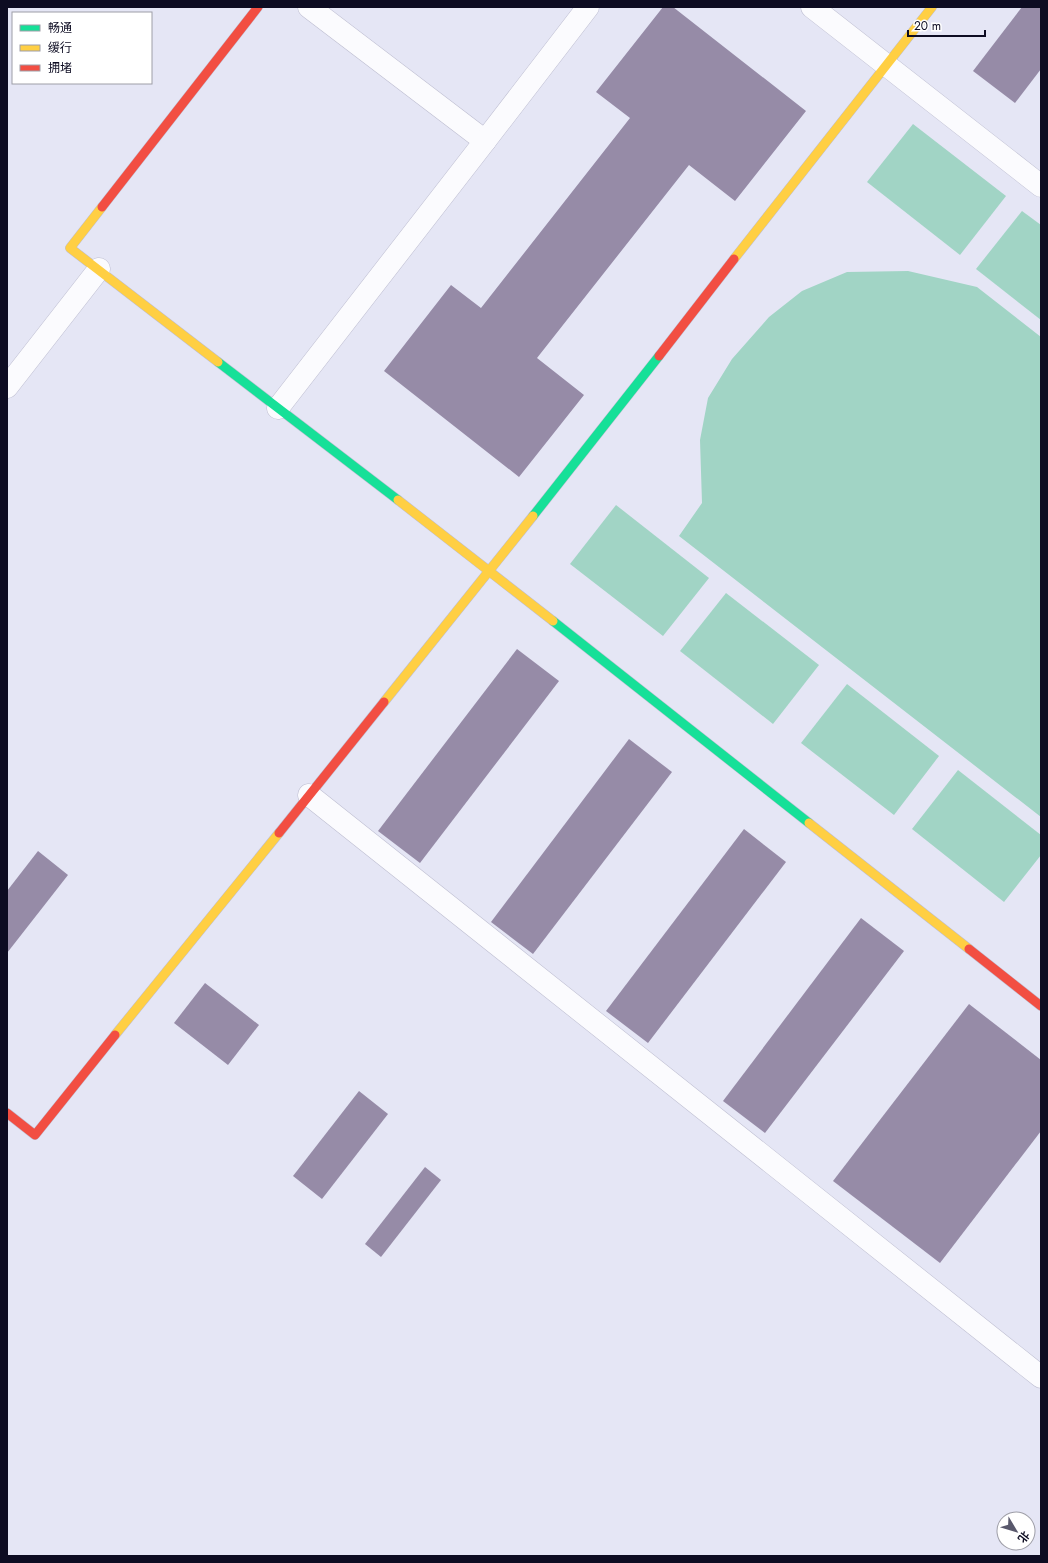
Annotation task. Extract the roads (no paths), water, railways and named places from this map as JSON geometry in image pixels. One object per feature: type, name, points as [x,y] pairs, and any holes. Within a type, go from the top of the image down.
[{"type":"street","points":[[258,7],[70,248],[490,572],[1041,1006]]},
{"type":"street","points":[[309,7],[486,141]]},
{"type":"street","points":[[278,408],[486,141],[588,7]]},
{"type":"street","points":[[812,7],[1041,186]]},
{"type":"street","points":[[7,1113],[35,1135],[490,572],[932,7]]},
{"type":"street","points":[[7,387],[99,270]]},
{"type":"street","points":[[309,796],[1041,1377]]}]
